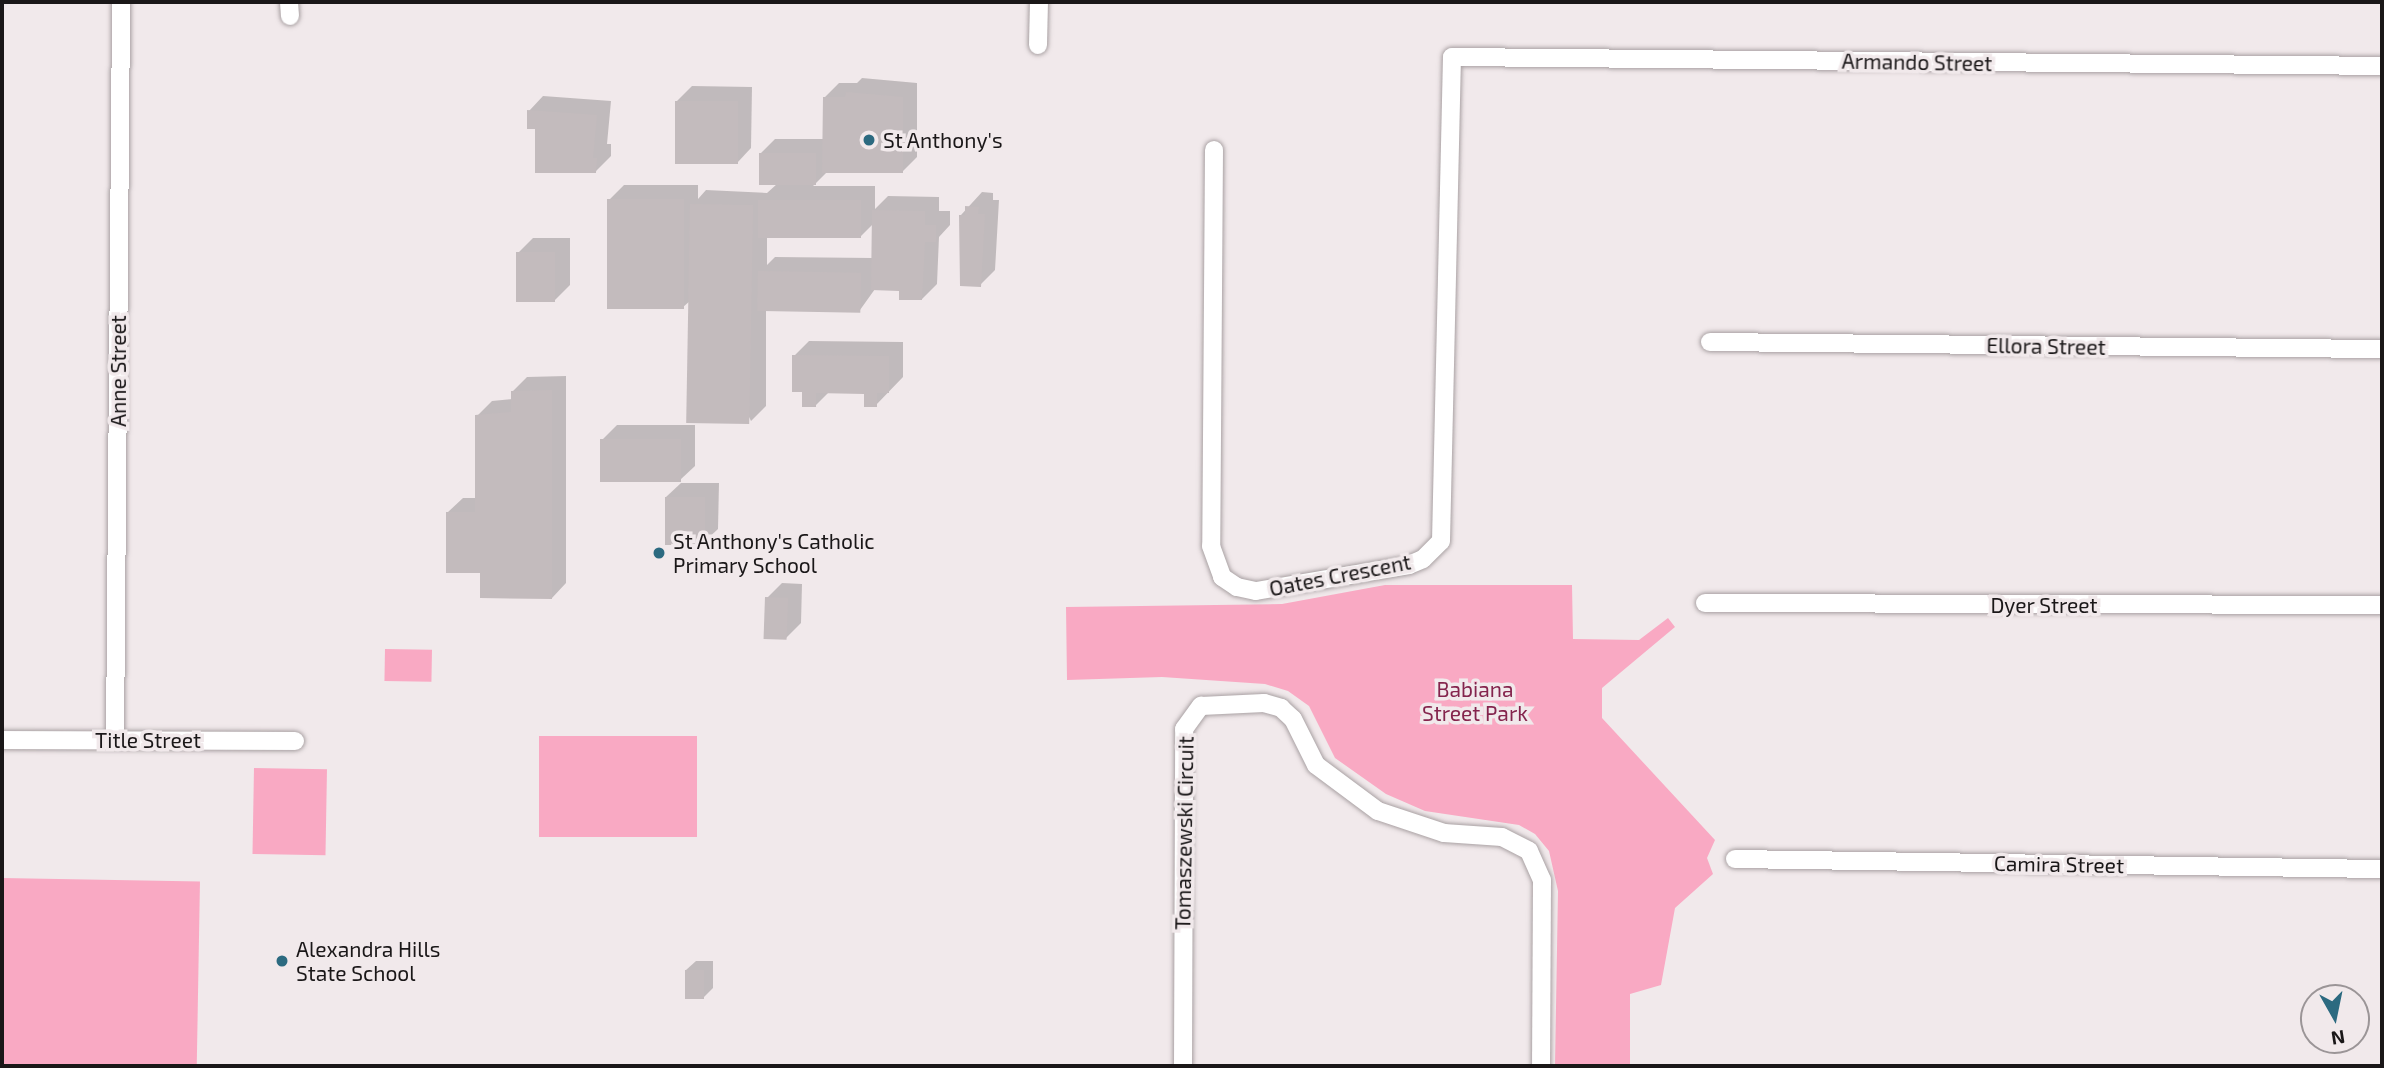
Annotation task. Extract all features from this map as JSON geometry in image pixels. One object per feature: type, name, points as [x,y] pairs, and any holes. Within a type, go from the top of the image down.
[{"type":"street","name":"Anne Street","points":[[115,740],[121,2]]},
{"type":"street","points":[[1038,45],[1039,2]]},
{"type":"street","name":"Armando Street","points":[[1452,57],[2382,66]]},
{"type":"street","name":"Oates Crescent","points":[[1214,150],[1213,562],[1222,577],[1237,587],[1256,591],[1409,565],[1433,550],[1444,527],[1452,57]]},
{"type":"street","name":"Ellora Street","points":[[1710,342],[2382,349]]},
{"type":"street","name":"Dyer Street","points":[[1705,603],[2382,606]]},
{"type":"street","name":"Tomaszewski Circuit","points":[[1183,1066],[1184,729],[1202,706],[1264,703],[1281,708],[1293,719],[1316,765],[1378,811],[1444,833],[1502,837],[1529,851],[1542,880],[1541,1066]]},
{"type":"street","name":"Title Street","points":[[2,740],[295,741]]},
{"type":"street","name":"Camira Street","points":[[1735,859],[2382,869]]},
{"type":"green space","name":"Babiana Street Park","points":[[1385,585],[1572,585],[1573,639],[1639,640],[1668,618],[1675,627],[1602,688],[1602,718],[1715,840],[1707,858],[1713,874],[1675,908],[1661,985],[1630,994],[1630,1066],[1555,1066],[1558,891],[1549,851],[1535,834],[1519,825],[1425,811],[1386,794],[1335,758],[1309,706],[1288,691],[1265,684],[1162,677],[1067,680],[1066,607],[1282,604]]},
{"type":"green space","points":[[385,649],[432,650],[431,682],[384,681]]},
{"type":"green space","points":[[539,736],[697,736],[697,837],[539,837]]},
{"type":"green space","points":[[254,768],[327,769],[325,855],[252,854]]},
{"type":"green space","points":[[2,878],[200,881],[197,1066],[2,1066]]},
{"type":"building","points":[[846,92],[903,97],[903,173],[822,173],[823,97],[845,97]]},
{"type":"building","points":[[675,101],[738,101],[738,164],[675,164]]},
{"type":"building","points":[[527,110],[597,115],[593,158],[597,158],[596,173],[535,173],[535,129],[527,129]]},
{"type":"building","points":[[759,153],[816,153],[816,185],[759,185]]},
{"type":"building","points":[[607,199],[684,199],[684,309],[607,309]]},
{"type":"building","points":[[758,200],[861,200],[861,238],[758,238]]},
{"type":"building","points":[[690,204],[753,205],[749,424],[686,423]]},
{"type":"building","points":[[965,206],[979,207],[978,214],[985,214],[981,287],[960,286],[959,215],[965,215]]},
{"type":"building","points":[[872,210],[925,211],[925,225],[936,225],[936,242],[925,242],[922,300],[899,300],[899,291],[871,290]]},
{"type":"building","points":[[516,252],[555,252],[555,302],[516,302]]},
{"type":"building","points":[[758,271],[861,273],[860,313],[757,311]]},
{"type":"building","points":[[792,355],[889,356],[889,393],[877,393],[877,407],[864,407],[864,394],[816,393],[816,407],[802,407],[802,392],[792,392]]},
{"type":"building","points":[[552,390],[552,599],[480,598],[480,573],[446,573],[446,512],[475,512],[475,415],[511,412],[511,391]]},
{"type":"building","points":[[600,439],[681,439],[681,482],[600,482]]},
{"type":"building","points":[[665,497],[705,497],[705,545],[665,545]]},
{"type":"building","points":[[765,597],[788,598],[787,640],[764,639]]},
{"type":"building","points":[[685,970],[704,970],[704,999],[685,999]]},
{"type":"place","name":"St Anthony's","points":[[869,140]]},
{"type":"place","name":"St Anthony's Catholic Primary School","points":[[659,553]]},
{"type":"place","name":"Alexandra Hills State School","points":[[282,961]]}]
